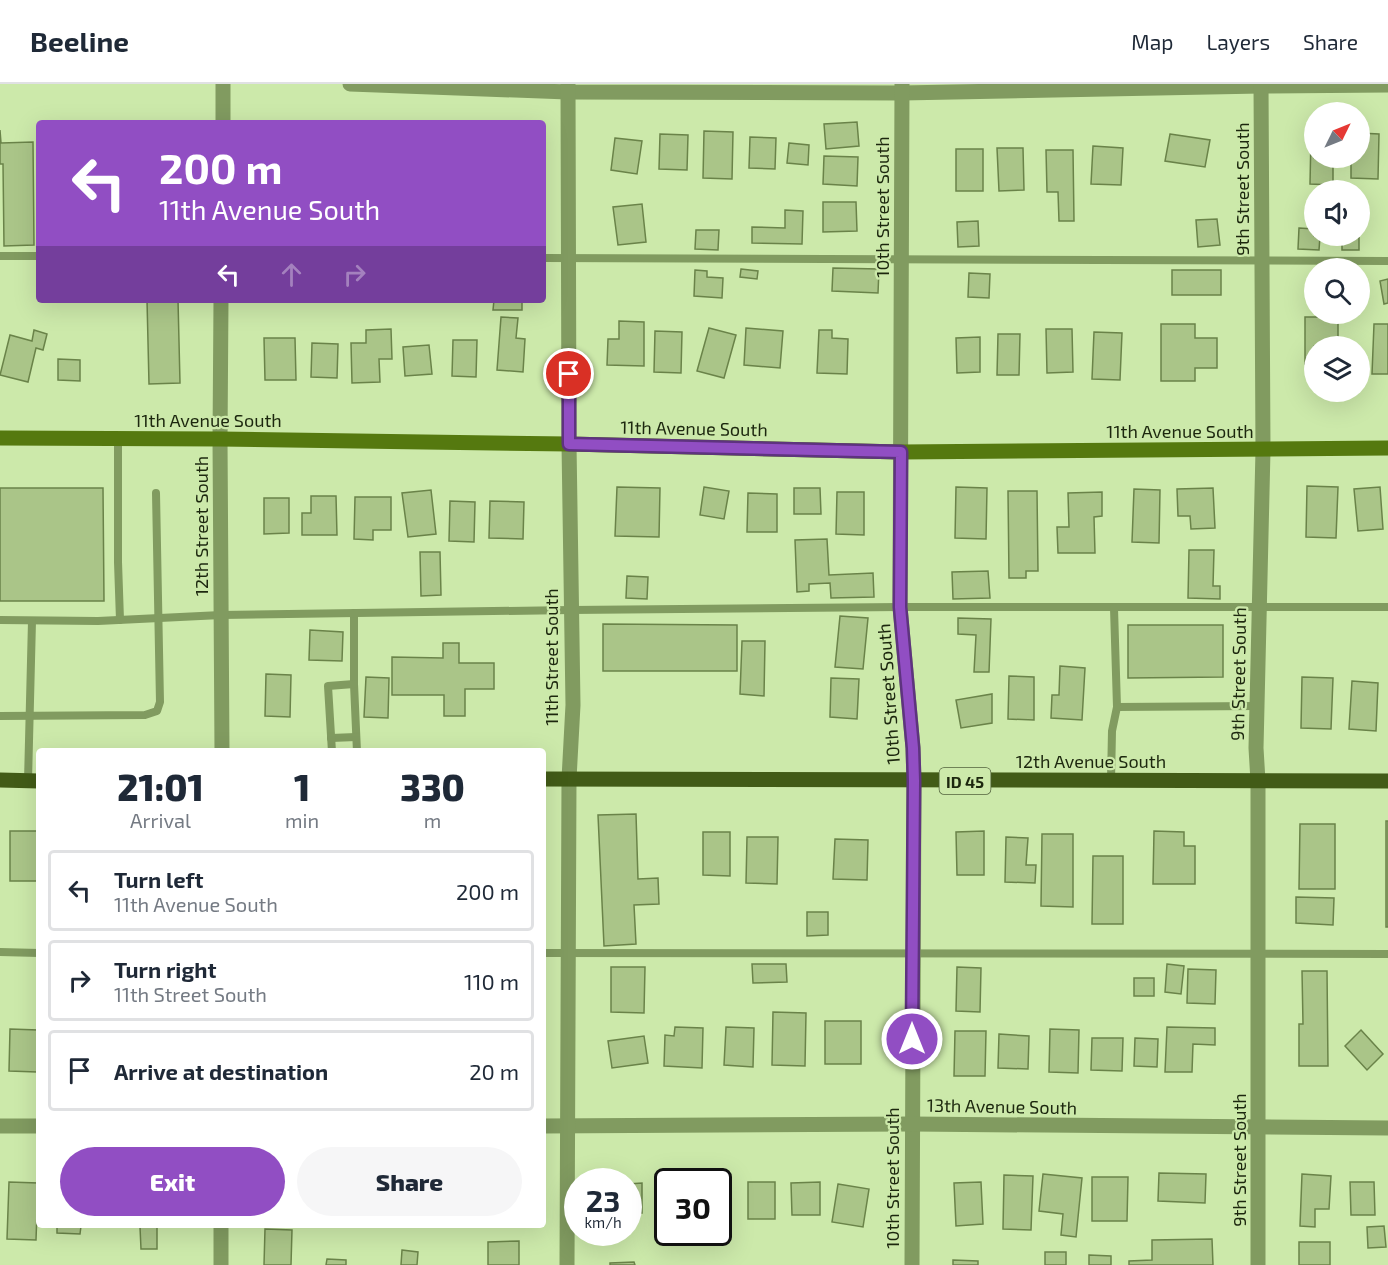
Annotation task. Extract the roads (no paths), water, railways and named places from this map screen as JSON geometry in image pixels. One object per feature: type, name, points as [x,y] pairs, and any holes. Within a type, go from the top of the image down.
[{"type":"main road","name":"12th Avenue South","points":[[546,779],[1388,781]]},
{"type":"main road","points":[[0,780],[33,781]]},
{"type":"street","points":[[223,84],[223,120]]},
{"type":"street","points":[[350,84],[568,88],[1388,85]]},
{"type":"street","name":"9th Street South","points":[[1258,1265],[1258,781],[1256,748],[1263,450],[1261,85]]},
{"type":"street","name":"11th Street South","points":[[567,1265],[569,779],[573,705],[569,444],[568,88]]},
{"type":"street","name":"10th Street South","points":[[902,88],[900,607],[914,781],[912,1265]]},
{"type":"street","name":"12th Street South","points":[[221,303],[222,748]]},
{"type":"street","name":"11th Avenue South","points":[[0,438],[569,444],[901,452],[1388,448]]},
{"type":"street","name":"13th Avenue South","points":[[546,1126],[912,1124],[1388,1128]]},
{"type":"street","points":[[0,1126],[36,1126]]},
{"type":"street","points":[[221,1228],[221,1265]]},
{"type":"lane","points":[[0,256],[36,256]]},
{"type":"lane","points":[[546,258],[1388,261]]},
{"type":"lane","points":[[118,439],[120,620]]},
{"type":"lane","points":[[0,716],[145,715],[156,711],[160,702],[156,493]]},
{"type":"lane","points":[[0,620],[98,621],[221,615],[571,610],[1388,607]]},
{"type":"lane","points":[[1112,781],[1112,732],[1117,707],[1114,608]]},
{"type":"lane","points":[[354,613],[357,748]]},
{"type":"lane","points":[[32,621],[28,716],[33,781]]},
{"type":"lane","points":[[332,748],[328,686],[354,684]]},
{"type":"lane","points":[[1117,707],[1257,706]]},
{"type":"lane","points":[[331,738],[356,737]]},
{"type":"lane","points":[[0,952],[36,952]]},
{"type":"lane","points":[[546,953],[1388,954]]}]
